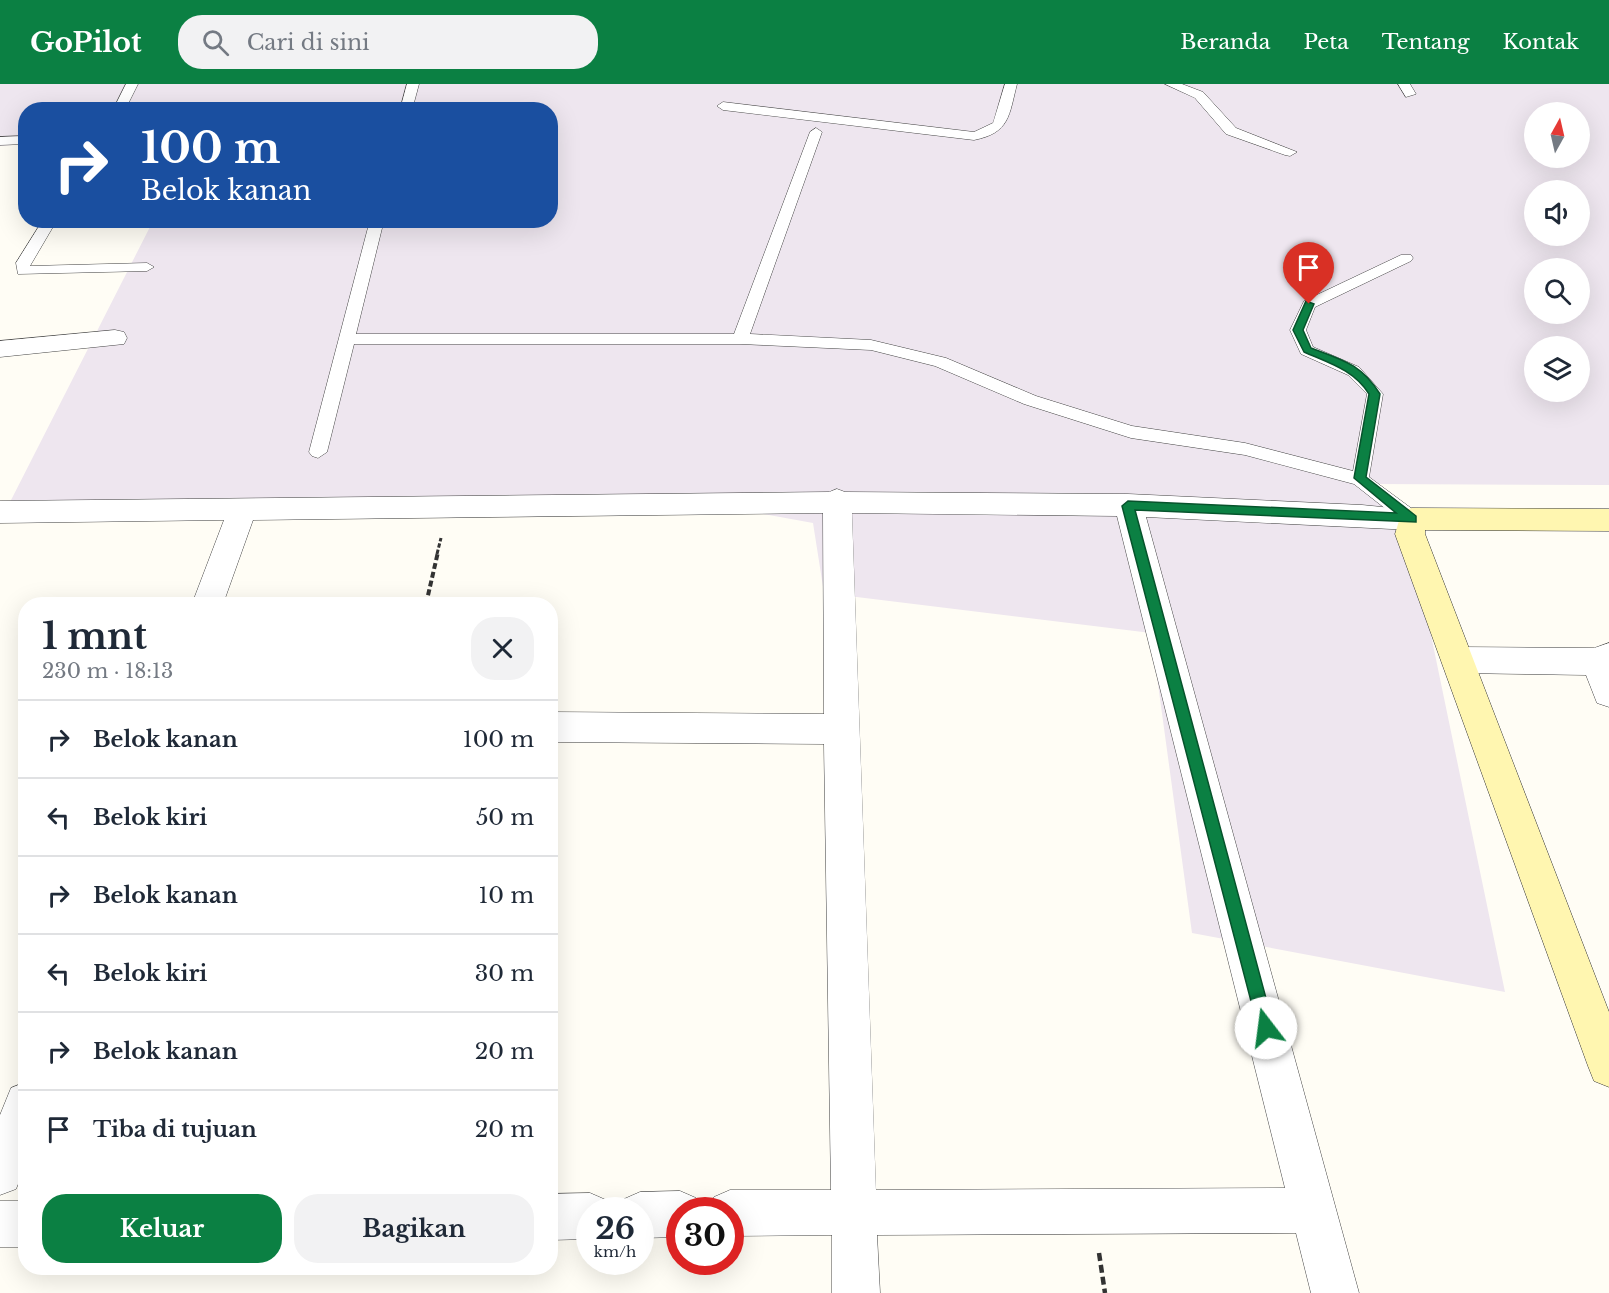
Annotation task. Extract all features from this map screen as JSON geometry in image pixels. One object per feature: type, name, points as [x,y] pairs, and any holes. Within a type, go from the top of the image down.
[{"type":"main road","points":[[1609,520],[1412,519],[1410,534],[1609,1065]]},
{"type":"street","points":[[0,349],[115,338]]},
{"type":"street","points":[[0,512],[837,500],[1128,506],[1336,513],[1412,519]]},
{"type":"street","points":[[837,500],[840,729],[856,1211],[856,1293]]},
{"type":"street","points":[[1128,506],[1335,1293]]},
{"type":"street","points":[[211,597],[242,510]]},
{"type":"street","points":[[1458,660],[1603,659],[1609,693]]},
{"type":"street","points":[[558,727],[840,729]]},
{"type":"street","points":[[0,1173],[18,1125]]},
{"type":"street","points":[[744,1213],[1314,1210]]},
{"type":"street","points":[[558,1217],[576,1216]]},
{"type":"street","points":[[0,1224],[18,1224]]},
{"type":"lane","points":[[123,102],[132,84]]},
{"type":"lane","points":[[408,102],[413,84]]},
{"type":"lane","points":[[723,106],[974,136],[990,134],[999,126],[1011,84]]},
{"type":"lane","points":[[1172,84],[1199,95],[1231,131],[1290,152]]},
{"type":"lane","points":[[740,339],[816,132]]},
{"type":"lane","points":[[0,141],[18,140]]},
{"type":"lane","points":[[45,228],[23,263],[23,270],[147,267]]},
{"type":"lane","points":[[318,452],[375,228]]},
{"type":"lane","points":[[1360,478],[1375,394],[1364,377],[1345,365],[1307,350],[1298,330],[1309,304],[1406,258]]},
{"type":"lane","points":[[347,339],[740,339],[871,345],[940,362],[1030,400],[1131,432],[1245,449],[1360,478],[1412,519]]},
{"type":"path","points":[[428,597],[449,506]]},
{"type":"shaded area","points":[[0,84],[1609,84],[1609,485],[1374,484],[1410,534],[1505,992],[1192,933],[1151,633],[824,593],[813,523],[720,506],[6,510],[149,228],[558,228],[558,102],[18,102],[18,145],[0,146]]},
{"type":"route","points":[[1266,1028],[1128,506],[1336,513],[1412,519],[1360,478],[1375,394],[1364,377],[1345,365],[1307,350],[1298,330],[1309,304]]}]
